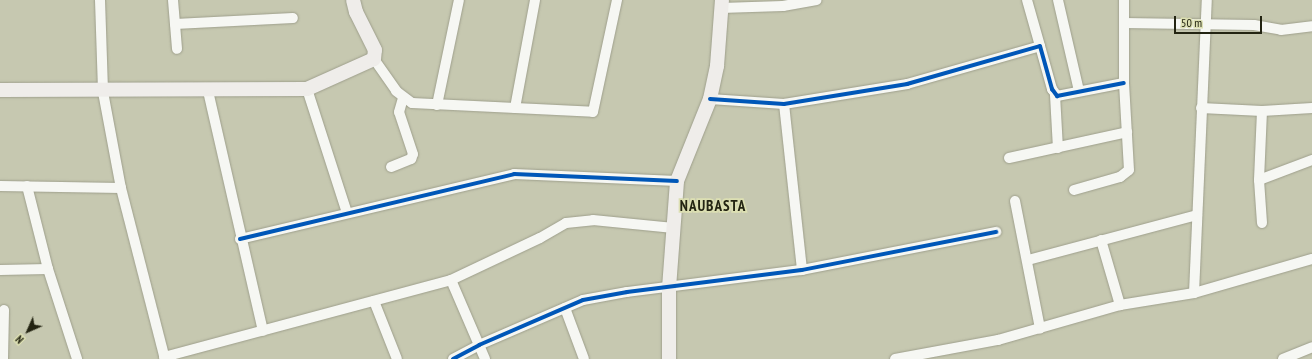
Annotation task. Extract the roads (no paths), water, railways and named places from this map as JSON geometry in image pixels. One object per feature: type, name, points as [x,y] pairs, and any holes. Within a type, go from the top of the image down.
[{"type":"street","points":[[100,0],[103,92],[121,188],[165,358],[451,280],[540,238],[566,223],[593,220],[674,228]]},
{"type":"street","points":[[173,0],[177,49]]},
{"type":"street","points":[[353,0],[356,12],[375,50],[374,59],[403,98],[412,103],[593,112],[617,0]]},
{"type":"street","points":[[437,105],[459,0]]},
{"type":"street","points":[[516,108],[535,0]]},
{"type":"street","points":[[669,359],[669,288],[678,181],[710,99],[717,66],[722,4],[783,6],[816,0]]},
{"type":"street","points":[[1027,0],[1055,95],[1058,148]]},
{"type":"street","points":[[1058,0],[1079,91]]},
{"type":"street","points":[[1074,190],[1128,173],[1124,83],[1124,0]]},
{"type":"street","points":[[1194,293],[1196,215],[1207,0]]},
{"type":"street","points":[[175,24],[293,18]]},
{"type":"street","points":[[1124,23],[1206,26],[1254,25],[1281,30],[1312,26]]},
{"type":"street","points":[[710,99],[784,104],[907,84],[1040,46]]},
{"type":"street","points":[[0,90],[103,92],[307,89],[374,59]]},
{"type":"street","points":[[1055,95],[1062,96],[1079,91],[1124,83]]},
{"type":"street","points":[[307,89],[347,213]]},
{"type":"street","points":[[208,91],[240,238],[263,331]]},
{"type":"street","points":[[391,167],[411,159],[413,154],[399,112],[403,98]]},
{"type":"street","points":[[784,104],[802,270]]},
{"type":"street","points":[[1201,108],[1262,112],[1312,108]]},
{"type":"street","points":[[1262,112],[1259,180],[1262,224]]},
{"type":"street","points":[[1008,158],[1127,132]]},
{"type":"street","points":[[1259,180],[1312,160]]},
{"type":"street","points":[[240,238],[514,174],[678,181]]},
{"type":"street","points":[[0,186],[121,188]]},
{"type":"street","points":[[27,186],[48,269],[74,358]]},
{"type":"street","points":[[1014,201],[1028,260],[1040,329]]},
{"type":"street","points":[[1028,260],[1196,215]]},
{"type":"street","points":[[453,359],[479,345],[583,300],[627,292],[669,288],[802,270],[996,232]]},
{"type":"street","points":[[1101,240],[1120,305]]},
{"type":"street","points":[[895,359],[998,340],[1120,305],[1194,293],[1312,259]]},
{"type":"street","points":[[0,270],[48,269]]},
{"type":"street","points":[[451,280],[485,359]]},
{"type":"street","points":[[374,301],[397,359]]},
{"type":"street","points":[[565,308],[584,359]]},
{"type":"street","points":[[3,359],[4,310]]},
{"type":"street","points":[[1283,359],[1312,347]]},
{"type":"district","name":"NAUBASTA","points":[[713,206]]}]
